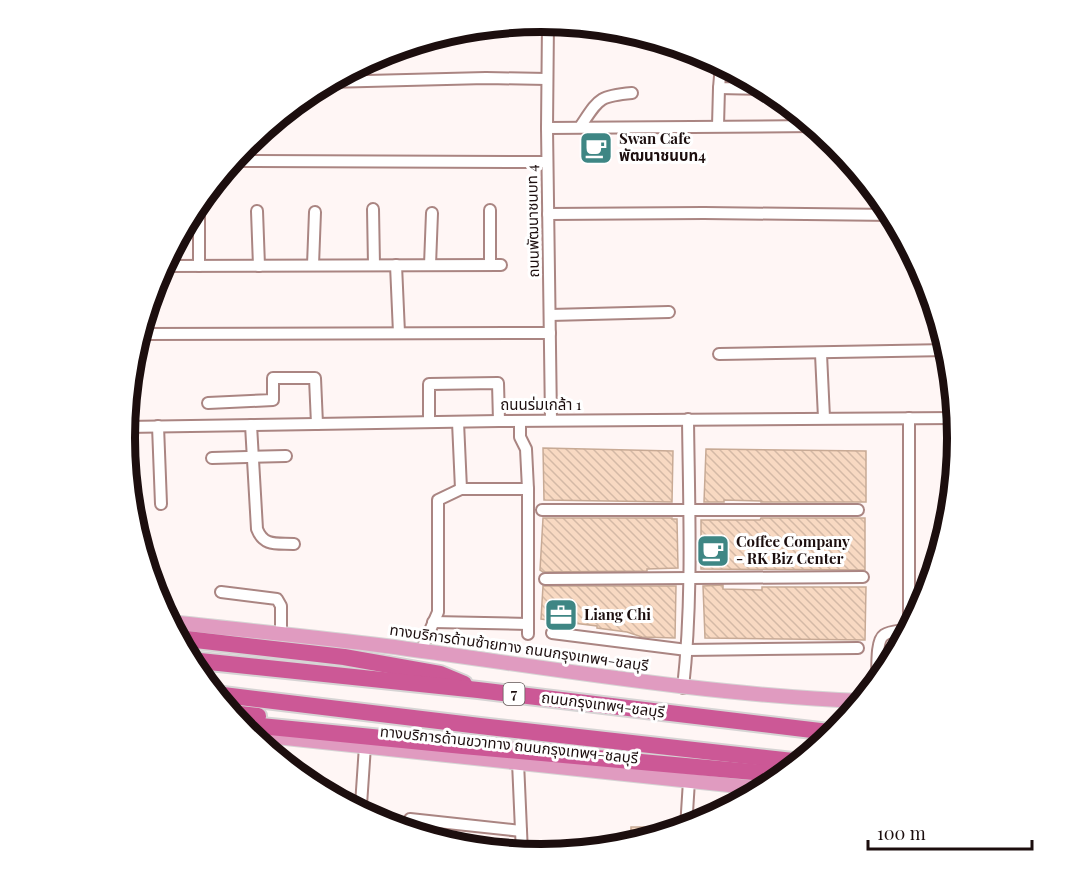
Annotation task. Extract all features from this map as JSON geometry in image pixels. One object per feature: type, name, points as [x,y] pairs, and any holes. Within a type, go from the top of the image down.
[{"type":"highway","points":[[189,639],[344,657],[440,674],[478,690]]},
{"type":"highway","name":"ถนนกรุงเทพฯ-ชลบุรี","points":[[202,661],[478,690],[823,731]]},
{"type":"highway","points":[[228,696],[788,760]]},
{"type":"highway","points":[[245,715],[434,732],[480,726]]},
{"type":"highway","points":[[256,726],[771,774]]},
{"type":"main road","name":"ทางบริการด้านซ้ายทาง ถนนกรุงเทพฯ-ชลบุรี","points":[[180,623],[421,651],[682,688],[801,699],[852,701]]},
{"type":"main road","name":"ทางบริการด้านขวาทาง ถนนกรุงเทพฯ-ชลบุรี","points":[[266,736],[749,787]]},
{"type":"street","name":"ถนนพัฒนาชนบท 4","points":[[549,32],[547,128],[551,420]]},
{"type":"street","points":[[718,126],[721,73]]},
{"type":"street","points":[[347,82],[548,79]]},
{"type":"street","points":[[719,88],[750,89]]},
{"type":"street","points":[[580,128],[597,102],[609,95],[632,93]]},
{"type":"street","points":[[547,128],[802,126]]},
{"type":"street","points":[[245,161],[548,162]]},
{"type":"street","points":[[373,209],[374,265]]},
{"type":"street","points":[[173,266],[495,265],[490,210]]},
{"type":"street","points":[[257,211],[259,266]]},
{"type":"street","points":[[313,266],[315,212]]},
{"type":"street","points":[[430,265],[432,213]]},
{"type":"street","points":[[548,214],[882,215]]},
{"type":"street","points":[[199,220],[199,266]]},
{"type":"street","points":[[396,265],[399,333]]},
{"type":"street","points":[[550,315],[669,312]]},
{"type":"street","points":[[149,334],[550,333]]},
{"type":"street","points":[[719,354],[939,350]]},
{"type":"street","points":[[821,354],[824,418]]},
{"type":"street","points":[[207,403],[273,400],[273,378],[315,378],[317,424]]},
{"type":"street","points":[[429,422],[429,384],[498,384],[499,421]]},
{"type":"street","points":[[909,418],[909,614]]},
{"type":"street","name":"ถนนร่มเกล้า 1","points":[[135,427],[551,420],[948,418]]},
{"type":"street","points":[[682,688],[687,650],[690,578],[688,419]]},
{"type":"street","points":[[433,622],[528,629],[528,489],[526,450],[520,437],[520,421]]},
{"type":"street","points":[[458,422],[461,489]]},
{"type":"street","points":[[251,425],[257,529],[260,537],[269,543],[294,544]]},
{"type":"street","points":[[158,426],[161,504]]},
{"type":"street","points":[[212,458],[286,456]]},
{"type":"street","points":[[421,651],[438,612],[438,500],[461,489],[528,489]]},
{"type":"street","points":[[542,510],[858,510]]},
{"type":"street","points":[[545,579],[863,577]]},
{"type":"street","points":[[221,592],[277,599],[281,606],[281,635]]},
{"type":"street","points":[[878,667],[881,638],[887,633],[900,631]]},
{"type":"street","points":[[552,633],[687,650],[858,648]]},
{"type":"street","points":[[361,803],[365,746]]},
{"type":"street","points":[[518,762],[521,844]]},
{"type":"street","points":[[687,818],[689,781]]},
{"type":"street","points":[[410,823],[410,819],[520,831]]},
{"type":"building","points":[[543,448],[673,451],[672,502],[544,500]]},
{"type":"building","points":[[706,449],[866,451],[866,502],[724,500],[724,502],[704,502]]},
{"type":"building","points":[[543,518],[677,519],[678,568],[647,569],[647,571],[543,572],[540,570]]},
{"type":"building","points":[[761,518],[865,518],[865,570],[701,569],[701,520],[760,520]]},
{"type":"building","points":[[723,585],[723,589],[762,590],[762,587],[866,587],[865,640],[705,638],[703,586]]},
{"type":"building","points":[[543,586],[676,586],[675,638],[642,637],[627,632],[597,628],[597,626],[541,619]]},
{"type":"building","points":[[631,827],[660,827],[647,831],[631,835]]},
{"type":"place","name":"Swan Cafe พัฒนาชนบท4","points":[[596,148]]},
{"type":"place","name":"Coffee Company - RK Biz Center","points":[[713,551]]},
{"type":"place","name":"Liang Chi","points":[[561,615]]}]
